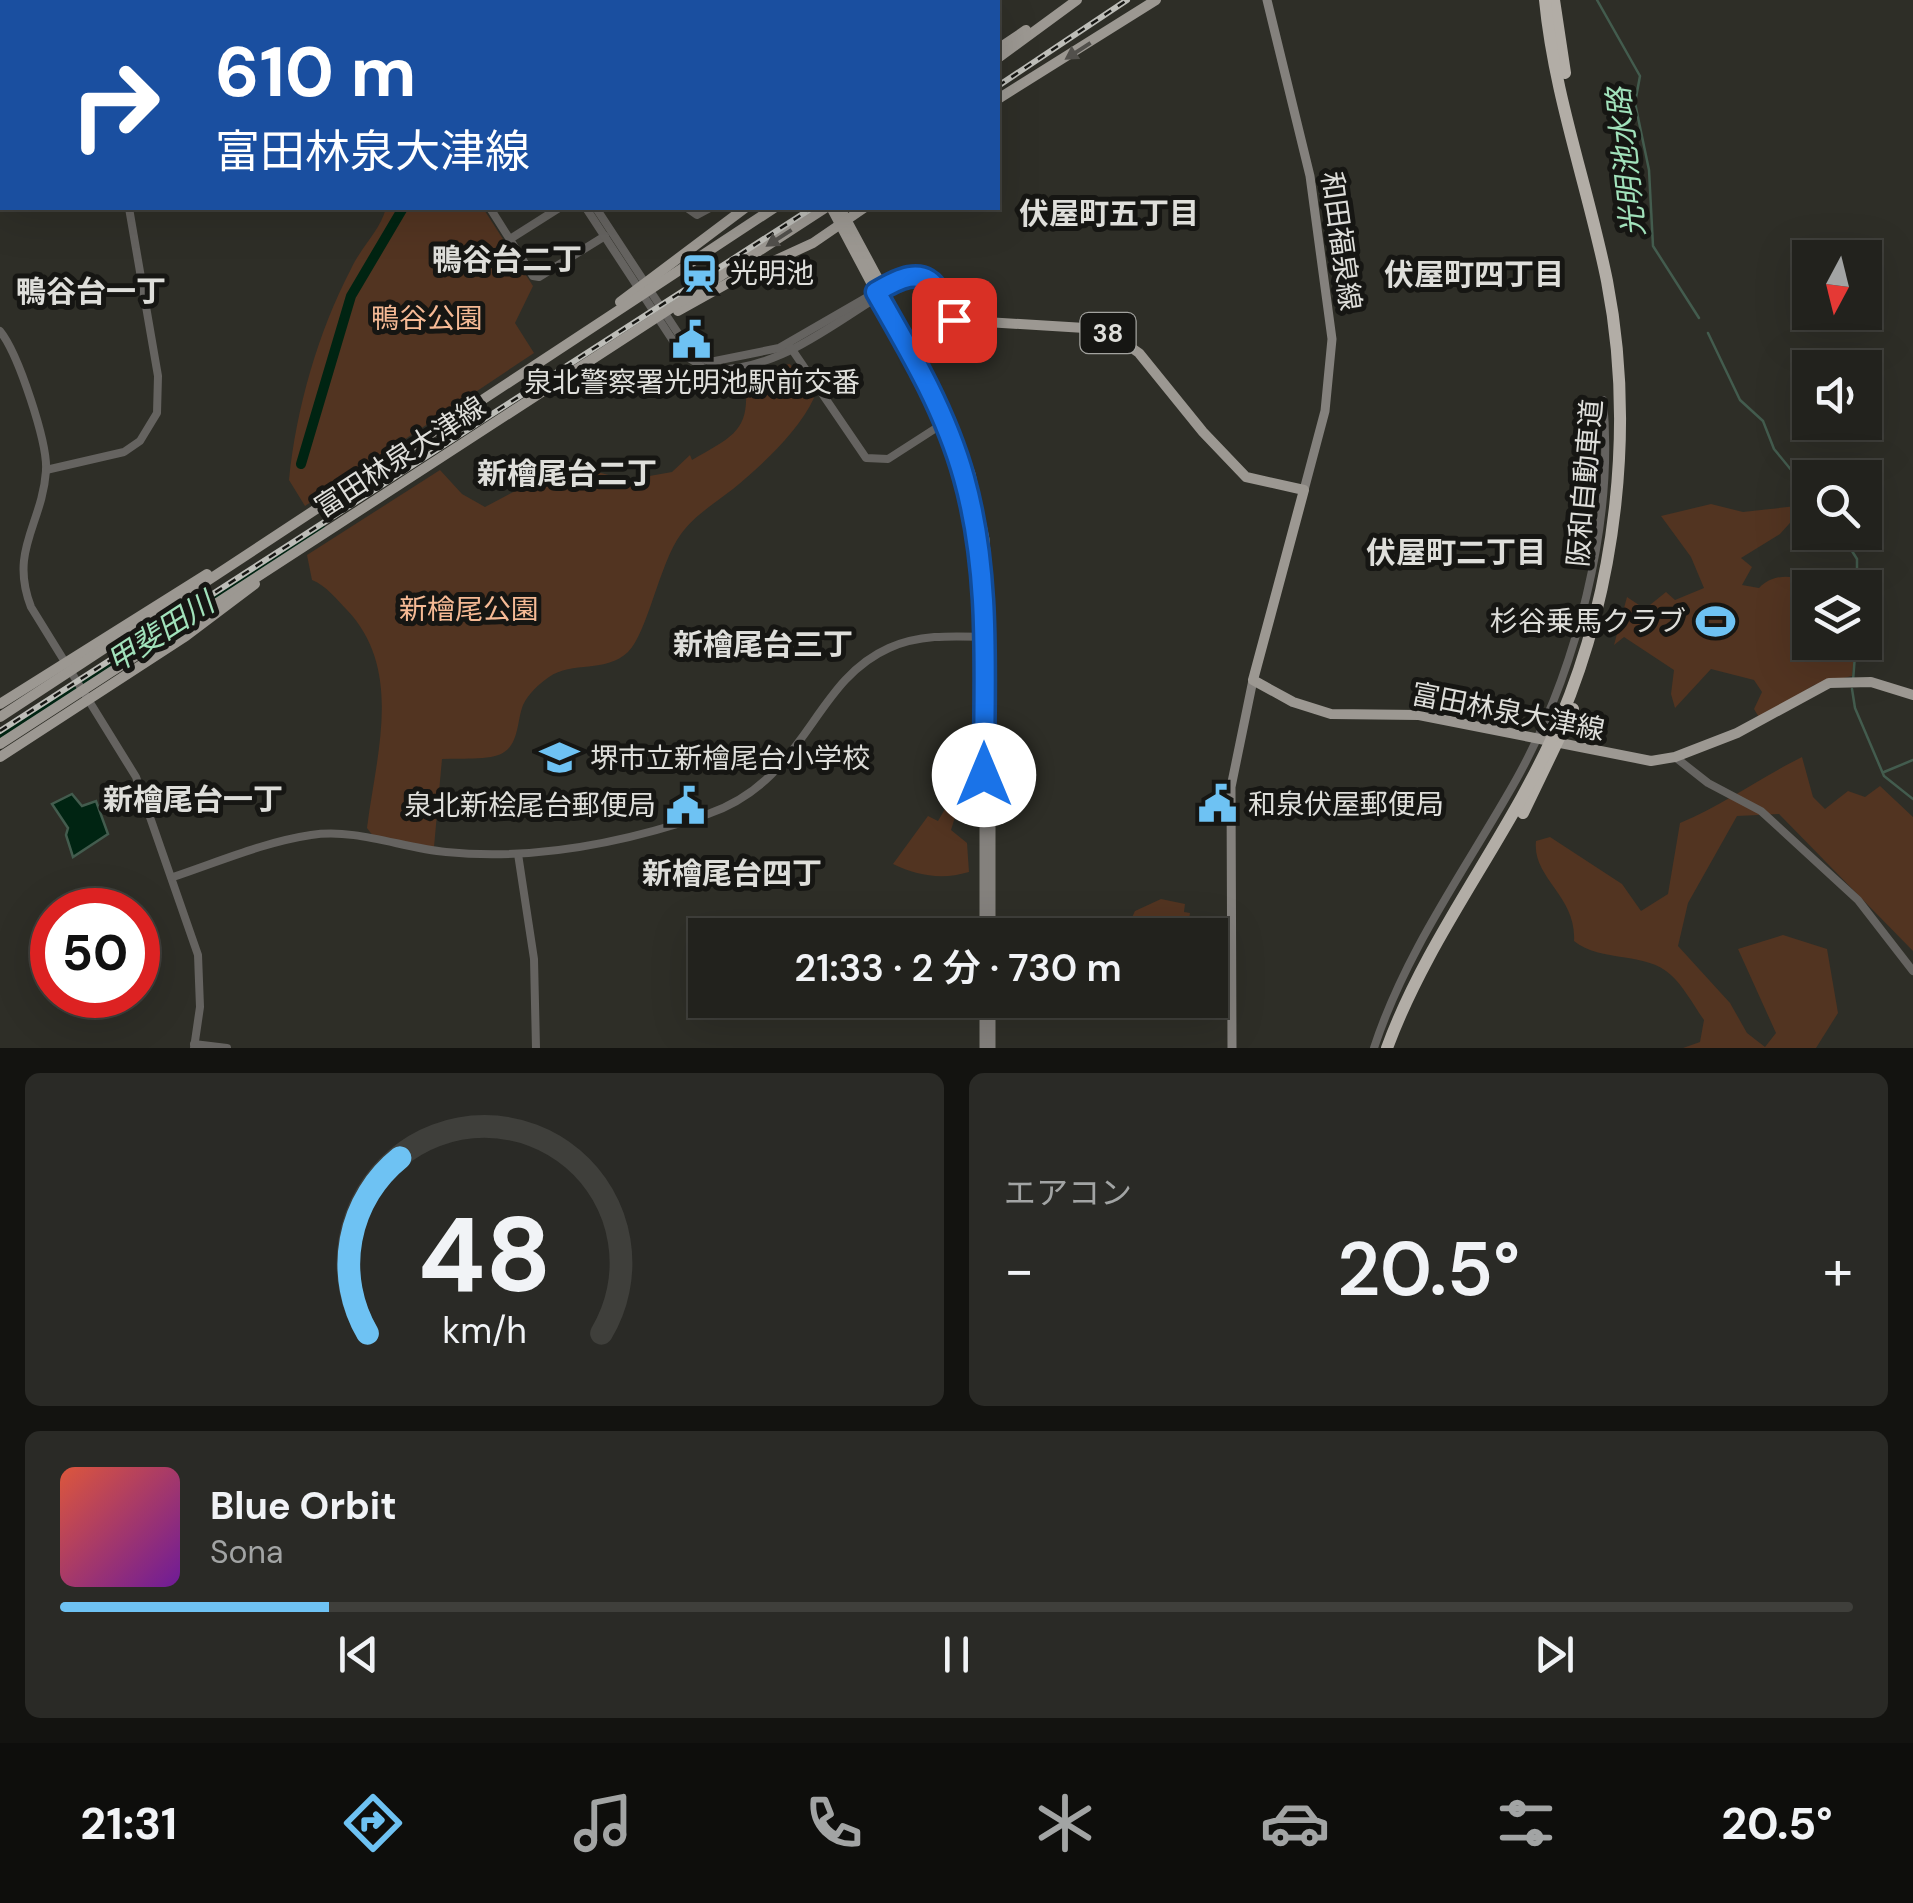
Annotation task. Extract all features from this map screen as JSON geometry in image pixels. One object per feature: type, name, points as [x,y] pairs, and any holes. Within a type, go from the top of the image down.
[{"type":"highway","name":"阪和自動車道","points":[[1396,1048],[1428,976],[1555,753],[1579,693],[1606,605],[1626,465],[1623,332],[1606,238],[1545,0]]},
{"type":"highway","name":"阪和自動車道","points":[[1387,1048],[1412,988],[1516,808],[1560,720],[1598,602],[1613,520],[1620,401],[1615,332],[1598,239],[1561,91],[1552,22],[1554,0]]},
{"type":"main road","points":[[1000,48],[1076,0]]},
{"type":"main road","points":[[1000,57],[1076,0]]},
{"type":"main road","points":[[1000,101],[1156,0]]},
{"type":"main road","name":"和田福泉線","points":[[1267,0],[1310,176],[1331,331],[1328,393],[1304,490]]},
{"type":"main road","points":[[715,240],[743,210]]},
{"type":"main road","points":[[715,240],[770,210]]},
{"type":"main road","name":"富田林泉大津線","points":[[0,744],[829,210]]},
{"type":"main road","name":"富田林泉大津線","points":[[834,210],[844,222],[879,290]]},
{"type":"main road","points":[[736,272],[814,243],[861,210]]},
{"type":"main road","name":"富田林泉大津線","points":[[0,717],[548,357],[715,240]]},
{"type":"main road","name":"38","points":[[879,290],[907,276],[924,278],[938,290],[948,315],[960,322],[1084,328],[1113,336],[1139,353],[1246,477],[1304,490]]},
{"type":"main road","points":[[879,290],[948,421],[978,540],[987,637],[988,918]]},
{"type":"main road","points":[[1232,1048],[1231,786],[1253,680],[1304,490]]},
{"type":"main road","points":[[0,704],[284,530]]},
{"type":"main road","points":[[0,756],[88,695],[186,636],[320,536]]},
{"type":"main road","name":"富田林泉大津線","points":[[1253,680],[1293,702],[1331,714],[1419,715],[1651,761],[1675,757],[1764,720],[1810,690],[1852,680],[1913,695]]},
{"type":"main road","points":[[988,1018],[988,1048]]},
{"type":"street","points":[[46,470],[124,452],[140,441],[157,412],[158,376],[129,210]]},
{"type":"street","points":[[491,210],[533,276],[539,278],[608,234]]},
{"type":"street","points":[[510,239],[556,210]]},
{"type":"street","points":[[588,210],[608,234]]},
{"type":"street","points":[[597,210],[688,360],[716,370],[791,347],[868,303],[879,290]]},
{"type":"street","points":[[0,330],[20,369],[46,470],[24,547],[22,574],[32,607],[136,777],[198,955],[201,981],[194,1046],[227,1048]]},
{"type":"street","points":[[791,347],[866,458],[888,459],[948,421]]},
{"type":"street","points":[[1374,1048],[1418,943],[1540,740],[1600,533],[1608,448],[1602,400]]},
{"type":"street","points":[[172,876],[267,846],[324,834],[445,852],[518,854],[595,844],[730,805],[772,777],[846,681],[874,657],[918,639],[987,637]]},
{"type":"street","points":[[1675,757],[1708,783],[1761,810],[1858,900],[1913,971]]},
{"type":"street","points":[[518,854],[534,960],[536,1048]]},
{"type":"green space","name":"鴨谷公園","points":[[385,210],[484,210],[533,286],[515,323],[534,353],[305,506],[289,480],[310,372],[339,293]]},
{"type":"green space","name":"新檜尾公園","points":[[790,364],[814,398],[807,411],[767,459],[681,534],[666,562],[642,629],[628,652],[610,663],[558,672],[541,683],[525,701],[516,735],[503,753],[442,759],[434,847],[373,836],[367,828],[382,714],[375,659],[365,634],[347,610],[312,580],[307,555],[440,470],[462,494],[485,507],[519,489],[518,474],[579,467],[627,480],[672,472],[690,455],[692,460],[738,428],[746,407],[744,373]]},
{"type":"green space","name":"杉谷乗馬クラブ","points":[[1711,504],[1743,512],[1792,507],[1792,521],[1780,534],[1741,558],[1752,567],[1742,585],[1759,588],[1771,580],[1792,577],[1792,660],[1853,660],[1852,676],[1814,685],[1760,719],[1754,709],[1762,692],[1754,680],[1711,669],[1675,708],[1671,694],[1674,670],[1624,637],[1614,645],[1627,597],[1645,609],[1666,592],[1675,600],[1704,588],[1691,557],[1661,516]]},
{"type":"green space","points":[[1802,757],[1813,797],[1825,809],[1848,791],[1865,797],[1880,786],[1913,817],[1913,951],[1779,814],[1737,816],[1688,903],[1678,946],[1730,1003],[1747,1033],[1765,1047],[1776,1033],[1738,949],[1783,935],[1827,949],[1838,1013],[1816,1048],[1683,1048],[1700,1042],[1704,1020],[1685,991],[1661,968],[1597,952],[1574,941],[1569,912],[1541,866],[1536,841],[1550,837],[1622,884],[1641,911],[1668,894],[1680,823]]},
{"type":"green space","points":[[949,802],[955,817],[951,830],[967,843],[969,872],[930,876],[893,864],[928,816],[938,821]]},
{"type":"green space","points":[[1161,899],[1185,904],[1184,912],[1190,913],[1189,918],[1132,918],[1135,911]]},
{"type":"shaded area","points":[[72,794],[82,806],[96,801],[108,834],[73,857],[66,835],[68,828],[52,804]]},
{"type":"waterway","name":"光明池水路","points":[[1597,0],[1640,76],[1635,103],[1649,170],[1653,246],[1699,318]]},
{"type":"waterway","name":"甲斐田川","points":[[301,464],[351,296],[402,210]]},
{"type":"waterway","name":"光明池水路","points":[[1708,333],[1740,400],[1763,421],[1774,449],[1792,471]]},
{"type":"waterway","name":"甲斐田川","points":[[0,737],[320,528]]},
{"type":"waterway","name":"光明池水路","points":[[1851,550],[1857,570]]},
{"type":"waterway","name":"光明池水路","points":[[1853,681],[1855,660]]},
{"type":"waterway","name":"光明池水路","points":[[1852,689],[1855,708],[1884,776],[1913,799]]},
{"type":"waterway","points":[[1884,772],[1913,760]]},
{"type":"railway","points":[[1000,85],[1127,0]]},
{"type":"railway","points":[[0,731],[809,210]]},
{"type":"place","name":"光明池","points":[[700,273]]},
{"type":"place","name":"泉北警察署光明池駅前交番","points":[[692,339]]},
{"type":"place","name":"杉谷乗馬クラブ","points":[[1716,621]]},
{"type":"place","name":"堺市立新檜尾台小学校","points":[[560,758]]},
{"type":"place","name":"和泉伏屋郵便局","points":[[1218,804]]},
{"type":"place","name":"泉北新桧尾台郵便局","points":[[686,805]]},
{"type":"district","name":"伏屋町五丁目","points":[[1109,213]]},
{"type":"district","name":"鴨谷台二丁","points":[[507,259]]},
{"type":"district","name":"伏屋町四丁目","points":[[1474,274]]},
{"type":"district","name":"鴨谷台一丁","points":[[91,291]]},
{"type":"district","name":"新檜尾台二丁","points":[[567,473]]},
{"type":"district","name":"伏屋町二丁目","points":[[1456,552]]},
{"type":"district","name":"新檜尾台三丁","points":[[763,644]]},
{"type":"district","name":"新檜尾台一丁","points":[[193,799]]},
{"type":"district","name":"新檜尾台四丁","points":[[732,873]]},
{"type":"route","points":[[954,320],[938,290],[924,278],[900,278],[876,292],[945,422],[972,508],[982,585],[984,775]]}]
